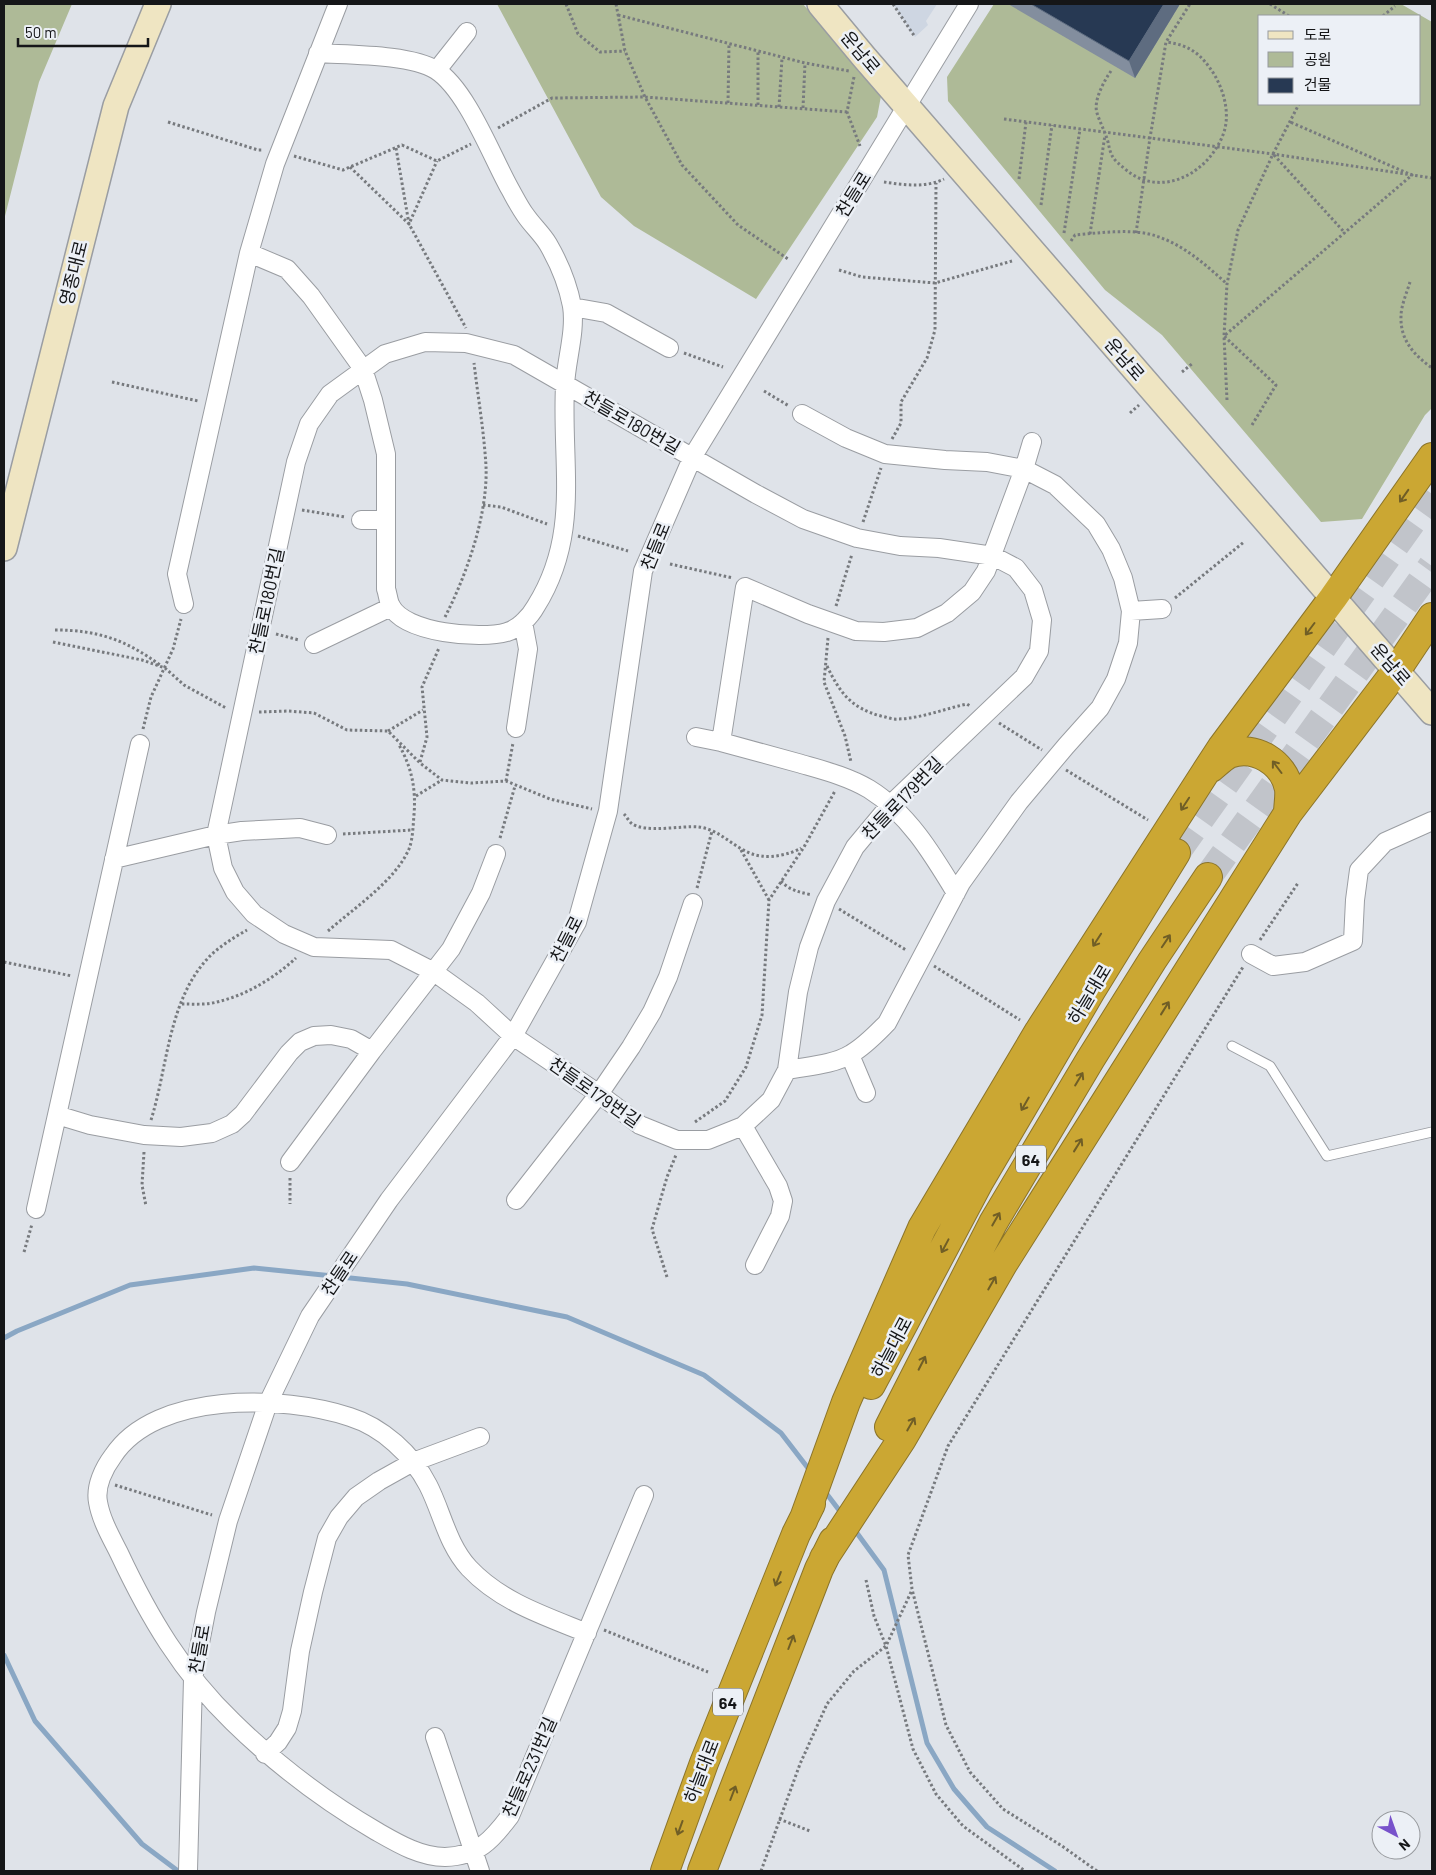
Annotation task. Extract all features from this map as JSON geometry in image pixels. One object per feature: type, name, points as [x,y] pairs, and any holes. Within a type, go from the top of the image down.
[{"type":"highway","points":[[845,1420],[922,1228],[1039,1031],[1204,773],[1333,598],[1432,456]]},
{"type":"highway","points":[[880,1459],[1288,813],[1396,671],[1432,617]]},
{"type":"highway","points":[[1204,773],[1228,754],[1243,751],[1259,754],[1273,761],[1282,773],[1289,789],[1288,813]]},
{"type":"highway","name":"하늘대로","points":[[665,1871],[704,1763],[845,1420],[979,1182],[1091,991],[1176,853]]},
{"type":"highway","name":"하늘대로","points":[[880,1459],[993,1223],[1090,1060],[1152,961],[1208,877]]},
{"type":"highway","name":"64","points":[[702,1871],[822,1564],[880,1459]]},
{"type":"street","name":"영종대로","points":[[4,548],[116,106],[158,4]]},
{"type":"street","points":[[184,604],[176,574],[249,253],[275,164],[338,4]]},
{"type":"street","name":"운남로","points":[[820,4],[1432,712]]},
{"type":"street","name":"찬들로","points":[[188,1871],[194,1679],[206,1612],[228,1521],[268,1403],[310,1316],[374,1222],[513,1036],[578,922],[608,812],[643,571],[692,456],[969,4]]},
{"type":"street","points":[[437,70],[467,32]]},
{"type":"street","points":[[249,253],[287,269],[311,296],[362,369],[373,400],[386,454],[386,589],[391,607],[402,618],[424,629],[458,634],[493,635],[509,632],[524,622],[535,608],[545,588],[562,540],[566,511],[567,480],[564,451],[565,384],[572,328],[572,307],[562,272],[547,244],[526,216],[455,88],[437,70],[422,63],[399,58],[318,53]]},
{"type":"street","points":[[572,307],[606,313],[669,348]]},
{"type":"street","name":"찬들로180번길","points":[[513,1036],[477,1003],[434,972],[391,950],[314,947],[284,934],[254,914],[235,892],[223,868],[216,835],[296,462],[309,424],[330,394],[385,354],[425,342],[466,343],[514,355],[692,456]]},
{"type":"street","points":[[787,1070],[830,1062],[850,1055],[870,1041],[887,1023],[961,883],[1019,802],[1100,708],[1116,679],[1128,643],[1131,611],[1123,578],[1111,549],[1096,524],[1055,485],[1024,469],[987,462],[885,454],[846,438],[802,414]]},
{"type":"street","points":[[721,742],[739,582],[808,614],[856,631],[884,632],[916,628],[947,613],[972,592],[986,571],[993,556],[1032,442]]},
{"type":"street","name":"찬들로179번길","points":[[513,1036],[599,1094],[640,1125],[677,1140],[708,1140],[743,1126],[771,1100],[787,1070],[798,992],[809,947],[826,901],[855,847],[890,806],[1024,678],[1038,651],[1042,620],[1033,590],[1016,568],[993,556],[939,548],[900,546],[857,538],[803,518],[756,494],[692,456]]},
{"type":"street","points":[[361,520],[385,520]]},
{"type":"street","points":[[314,644],[391,607]]},
{"type":"street","points":[[1131,611],[1162,609]]},
{"type":"street","points":[[516,728],[528,649],[524,622]]},
{"type":"street","points":[[696,737],[721,742],[833,773],[869,789],[890,806],[916,833],[939,864],[956,893]]},
{"type":"street","points":[[36,1209],[140,744]]},
{"type":"street","points":[[1251,954],[1274,966],[1305,962],[1354,941],[1355,900],[1359,870],[1385,842],[1432,821]]},
{"type":"street","points":[[114,859],[216,835],[242,831],[300,828],[327,835]]},
{"type":"street","points":[[290,1162],[372,1051],[451,949],[481,893],[496,854]]},
{"type":"street","points":[[516,1200],[599,1094],[652,1012],[668,977],[693,903]]},
{"type":"street","points":[[57,1114],[90,1125],[144,1135],[181,1136],[212,1132],[232,1124],[238,1119],[289,1053],[300,1042],[314,1036],[331,1035],[351,1039],[372,1051]]},
{"type":"street","points":[[850,1055],[866,1093]]},
{"type":"street","points":[[743,1126],[778,1186],[783,1201],[780,1216],[755,1265]]},
{"type":"street","name":"찬들로231번길","points":[[589,1629],[525,1609],[490,1587],[467,1566],[452,1543],[428,1485],[413,1462],[399,1447],[377,1430],[352,1417],[301,1405],[268,1403],[212,1405],[178,1412],[144,1425],[120,1444],[103,1469],[97,1499],[107,1527],[140,1599],[194,1679],[223,1713],[265,1754],[297,1780],[345,1813],[398,1844],[423,1854],[444,1857],[473,1851],[493,1839],[510,1816],[589,1629],[644,1495]]},
{"type":"street","points":[[265,1754],[278,1742],[287,1728],[292,1711],[300,1651],[328,1538],[339,1518],[356,1497],[379,1481],[413,1462],[480,1437]]},
{"type":"street","points":[[436,1737],[480,1871]]},
{"type":"lane","points":[[1232,1046],[1270,1066],[1327,1156],[1432,1132]]},
{"type":"path","points":[[566,4],[578,34],[600,52],[625,51]]},
{"type":"path","points":[[616,4],[625,51],[645,97],[682,165],[738,224],[788,259]]},
{"type":"path","points":[[892,4],[915,38]]},
{"type":"path","points":[[1136,233],[1166,42],[1190,4]]},
{"type":"path","points":[[1270,4],[1287,15]]},
{"type":"path","points":[[1384,15],[1395,6]]},
{"type":"path","points":[[618,15],[805,63],[855,73],[847,112],[860,146]]},
{"type":"path","points":[[1111,71],[1101,85],[1096,111],[1105,132],[1112,158],[1134,177],[1156,184],[1178,180],[1199,169],[1215,152],[1224,131],[1226,108],[1221,86],[1200,55],[1181,44],[1166,42]]},
{"type":"path","points":[[728,103],[729,44]]},
{"type":"path","points":[[758,51],[758,105]]},
{"type":"path","points":[[779,107],[782,57]]},
{"type":"path","points":[[803,108],[805,63]]},
{"type":"path","points":[[493,131],[552,98],[645,97],[847,112]]},
{"type":"path","points":[[1227,400],[1224,336],[1227,284],[1238,230],[1273,154],[1298,105]]},
{"type":"path","points":[[1004,119],[1273,154],[1432,178]]},
{"type":"path","points":[[168,122],[258,150],[265,150]]},
{"type":"path","points":[[1019,179],[1026,122]]},
{"type":"path","points":[[1290,122],[1412,175]]},
{"type":"path","points":[[1041,205],[1052,125]]},
{"type":"path","points":[[1064,233],[1080,129]]},
{"type":"path","points":[[1090,234],[1105,132]]},
{"type":"path","points":[[409,224],[438,161],[474,143]]},
{"type":"path","points":[[292,156],[342,170],[402,145],[438,161]]},
{"type":"path","points":[[396,148],[409,224]]},
{"type":"path","points":[[1273,154],[1345,233]]},
{"type":"path","points":[[350,167],[409,224],[467,330]]},
{"type":"path","points":[[1224,336],[1412,175]]},
{"type":"path","points":[[884,182],[907,185],[936,183],[949,177]]},
{"type":"path","points":[[861,528],[885,454],[901,423],[901,402],[927,358],[935,330],[936,183]]},
{"type":"path","points":[[1071,241],[1075,235],[1118,232],[1156,236],[1194,255],[1227,284]]},
{"type":"path","points":[[839,270],[862,278],[935,283],[1012,260]]},
{"type":"path","points":[[1410,282],[1400,315],[1404,339],[1420,359],[1432,368]]},
{"type":"path","points":[[1224,336],[1276,385],[1252,425]]},
{"type":"path","points":[[669,348],[723,366]]},
{"type":"path","points":[[443,622],[455,598],[472,550],[483,504],[486,466],[473,354]]},
{"type":"path","points":[[1182,372],[1193,363]]},
{"type":"path","points":[[112,382],[206,403]]},
{"type":"path","points":[[764,390],[802,414]]},
{"type":"path","points":[[1130,413],[1141,403]]},
{"type":"path","points":[[483,504],[501,507],[555,527]]},
{"type":"path","points":[[296,509],[361,520]]},
{"type":"path","points":[[575,535],[628,551]]},
{"type":"path","points":[[1162,609],[1244,542]]},
{"type":"path","points":[[835,608],[854,547]]},
{"type":"path","points":[[670,564],[739,582]]},
{"type":"path","points":[[140,744],[151,697],[174,649],[184,604]]},
{"type":"path","points":[[55,630],[73,630],[111,637],[142,651],[184,684],[225,708],[232,709]]},
{"type":"path","points":[[269,633],[314,644]]},
{"type":"path","points":[[829,633],[824,682],[845,736],[852,760],[847,769]]},
{"type":"path","points":[[53,642],[142,660],[165,668]]},
{"type":"path","points":[[420,763],[426,737],[422,687],[441,642]]},
{"type":"path","points":[[826,665],[838,689],[851,702],[865,711],[897,720],[967,704],[974,709]]},
{"type":"path","points":[[251,713],[288,711],[314,714],[347,730],[388,731],[423,710]]},
{"type":"path","points":[[996,721],[1045,752]]},
{"type":"path","points":[[506,781],[516,728]]},
{"type":"path","points":[[388,731],[420,763],[442,780],[471,783],[506,781],[550,799],[598,810]]},
{"type":"path","points":[[322,936],[383,883],[399,866],[410,848],[416,796],[408,761],[397,741]]},
{"type":"path","points":[[1061,767],[1155,825]]},
{"type":"path","points":[[416,796],[442,780]]},
{"type":"path","points":[[496,854],[515,786]]},
{"type":"path","points":[[688,1127],[725,1101],[746,1067],[762,1016],[769,900],[804,847],[838,786]]},
{"type":"path","points":[[624,813],[632,824],[654,829],[692,827],[712,831],[724,837],[740,850],[769,900]]},
{"type":"path","points":[[327,835],[412,830]]},
{"type":"path","points":[[693,903],[712,831]]},
{"type":"path","points":[[740,850],[761,856],[779,855],[804,847]]},
{"type":"path","points":[[781,881],[786,887],[794,891],[817,898]]},
{"type":"path","points":[[1097,1871],[1062,1846],[1003,1809],[970,1772],[946,1724],[912,1590],[908,1555],[948,1446],[1251,954],[1298,883]]},
{"type":"path","points":[[837,908],[911,953]]},
{"type":"path","points":[[147,1124],[152,1119],[170,1033],[193,978],[209,958],[227,941],[252,927]]},
{"type":"path","points":[[182,1004],[217,1002],[251,989],[279,973],[298,956]]},
{"type":"path","points":[[4,962],[78,977]]},
{"type":"path","points":[[930,964],[1025,1022]]},
{"type":"path","points":[[144,1144],[142,1185],[146,1206]]},
{"type":"path","points":[[667,1277],[652,1229],[667,1177],[678,1152]]},
{"type":"path","points":[[290,1162],[290,1204]]},
{"type":"path","points":[[24,1252],[36,1209]]},
{"type":"path","points":[[112,1485],[212,1515]]},
{"type":"path","points":[[866,1580],[874,1616],[886,1646],[912,1748],[936,1794],[963,1826],[1025,1871]]},
{"type":"path","points":[[761,1871],[800,1764],[827,1704],[854,1671],[886,1646],[912,1590]]},
{"type":"path","points":[[589,1629],[708,1672]]},
{"type":"path","points":[[779,1819],[810,1831]]},
{"type":"shaded area","points":[[893,4],[937,4],[926,21],[928,25],[915,37]]},
{"type":"green space","points":[[4,4],[72,4],[39,82],[4,220]]},
{"type":"green space","points":[[497,4],[803,4],[881,96],[877,117],[756,299],[634,226],[601,197]]},
{"type":"green space","points":[[994,4],[1401,4],[1420,15],[1258,15],[1258,105],[1421,105],[1421,16],[1432,22],[1432,408],[1425,415],[1362,519],[1321,522],[1162,335],[1105,290],[948,101],[947,77]]},
{"type":"building","points":[[1031,4],[1164,4],[1129,61]]},
{"type":"waterway","points":[[4,1338],[130,1285],[254,1268],[333,1276]]},
{"type":"waterway","points":[[341,1277],[407,1284],[567,1317],[704,1375],[781,1433],[811,1472]]},
{"type":"waterway","points":[[823,1489],[842,1514]]},
{"type":"waterway","points":[[854,1529],[884,1570],[927,1743],[954,1789],[987,1827],[1055,1871]]},
{"type":"waterway","points":[[4,1655],[35,1721],[142,1844],[178,1871]]},
{"type":"tunnel","points":[[1176,853],[1432,494]]},
{"type":"tunnel","points":[[1208,877],[1432,566]]}]
